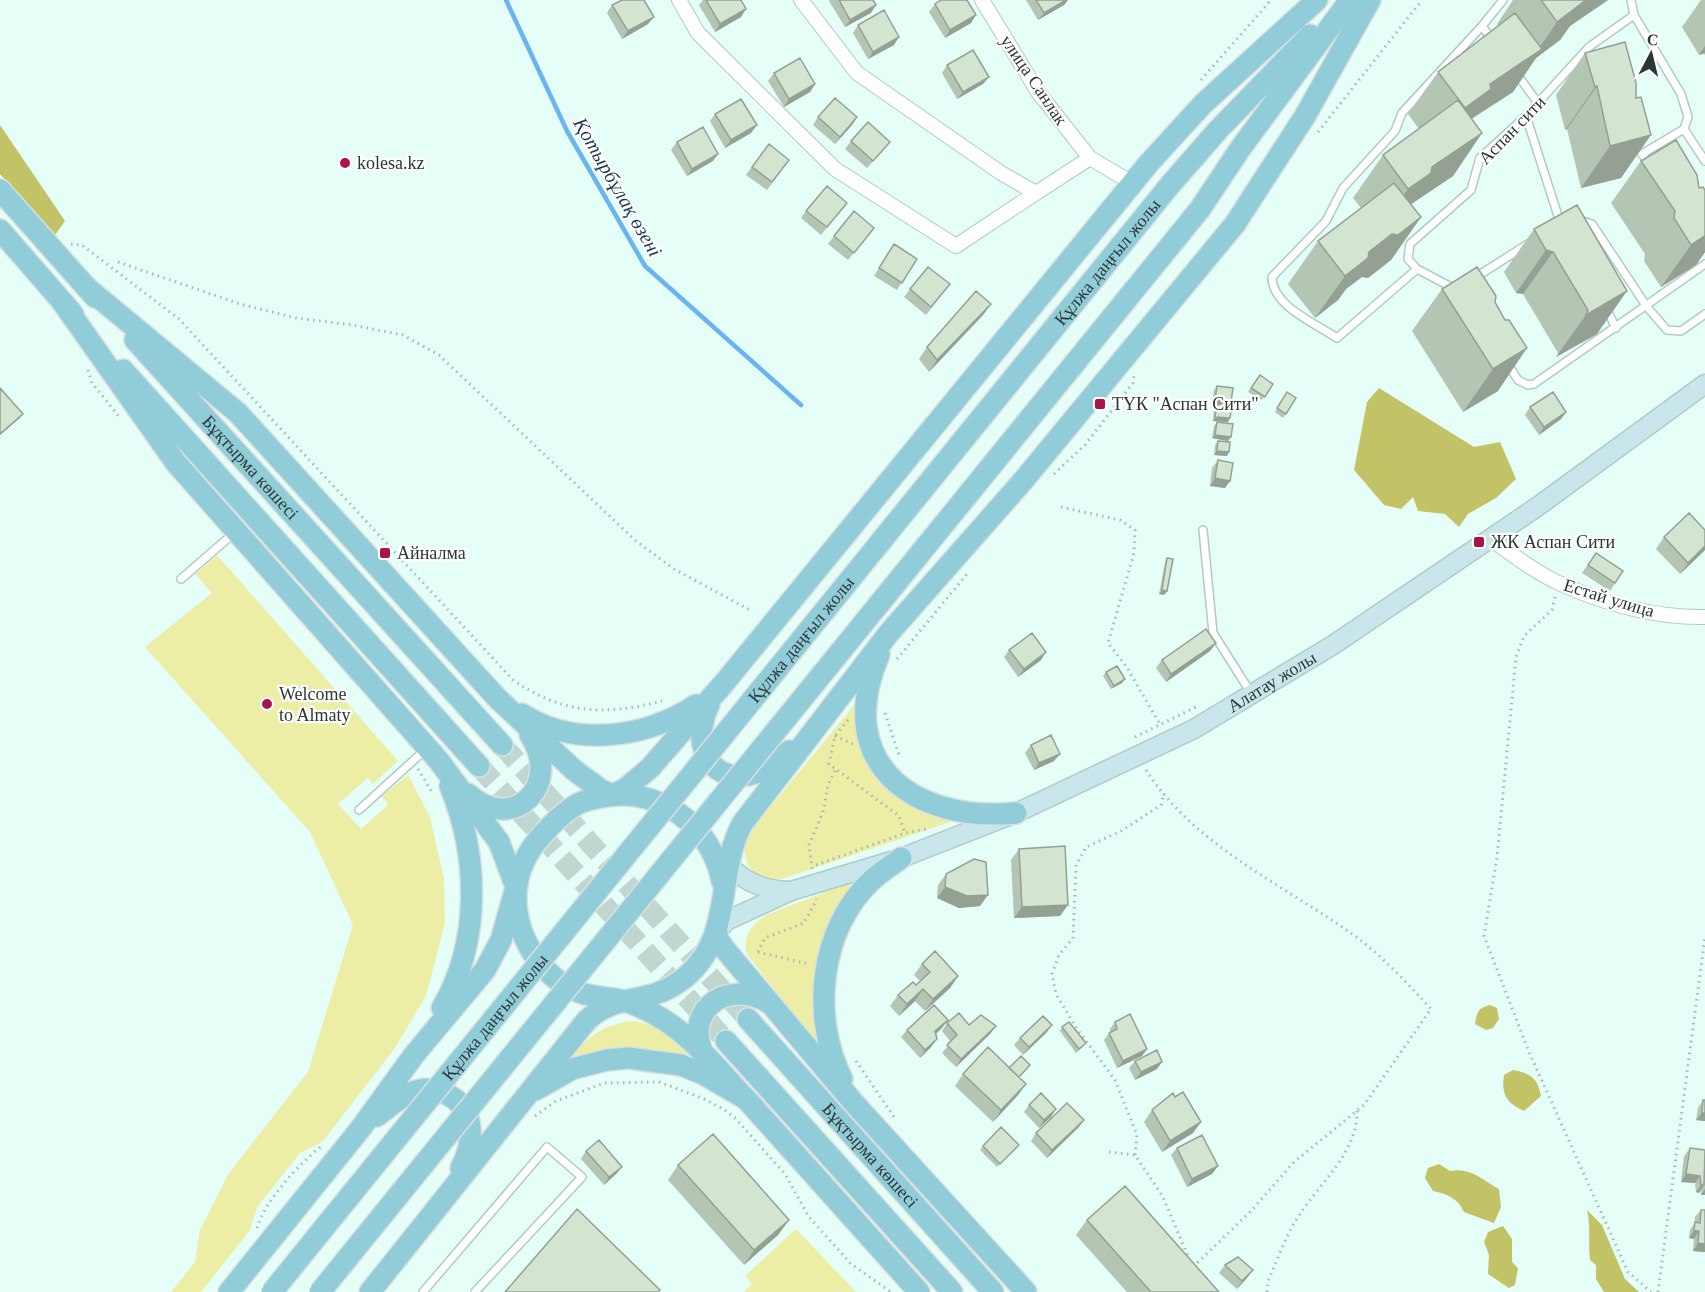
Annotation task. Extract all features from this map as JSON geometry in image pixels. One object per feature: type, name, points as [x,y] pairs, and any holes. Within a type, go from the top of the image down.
[{"type":"main road","points":[[229,1292],[361,1128],[414,1055],[485,970],[501,940],[525,857],[547,829],[577,804],[613,795],[625,789],[650,768],[720,688],[1132,183],[1203,104],[1317,0]]},
{"type":"main road","name":"Құлжа даңғыл жолы","points":[[272,1292],[1170,185],[1218,130],[1344,0]]},
{"type":"main road","name":"Құлжа даңғыл жолы","points":[[320,1292],[1200,209],[1240,148],[1350,0]]},
{"type":"main road","points":[[1026,1292],[853,1101],[719,942],[717,932],[727,865],[734,840],[742,824],[889,633],[1022,482],[1235,224],[1305,116],[1370,0]]},
{"type":"main road","name":"Бұқтырма көшесі","points":[[0,190],[502,745]]},
{"type":"main road","name":"Бұқтырма көшесі","points":[[0,230],[479,766]]},
{"type":"main road","points":[[86,287],[238,413],[497,698],[581,776],[601,790],[613,795],[643,797],[664,804],[684,817],[727,865],[760,888],[791,891]]},
{"type":"main road","points":[[63,303],[176,464],[236,531],[500,842],[516,887],[520,928],[533,955],[567,986],[579,992],[624,1001],[660,1018],[678,1030],[746,1099],[919,1292]]},
{"type":"main road","name":"Алатау жолы","points":[[791,891],[901,858],[1016,813],[1133,748],[1169,741],[1333,645],[1490,539],[1705,384]]},
{"type":"main road","points":[[889,633],[871,679],[866,705],[873,748],[882,769],[903,790],[923,801],[956,812],[975,815],[1016,813]]},
{"type":"main road","points":[[497,698],[526,717],[548,726],[581,734],[610,735],[677,717],[720,688]]},
{"type":"main road","points":[[720,688],[702,724],[701,746],[710,763],[717,770],[727,774],[739,776],[761,771],[801,742],[819,723]]},
{"type":"main road","points":[[432,761],[474,800],[487,805],[513,808],[530,798],[540,778],[541,757],[536,745],[514,715]]},
{"type":"main road","points":[[414,1055],[460,972],[470,924],[472,875],[468,848],[455,799],[432,761]]},
{"type":"main road","points":[[705,840],[719,869],[723,900]]},
{"type":"main road","points":[[853,1101],[836,1067],[826,1026],[824,1004],[827,969],[839,928],[852,904],[871,881],[901,858]]},
{"type":"main road","points":[[374,1291],[524,1096],[587,1020],[603,1007],[657,994],[680,981],[708,951],[717,932],[726,921],[791,891]]},
{"type":"main road","points":[[703,1054],[699,1044],[698,1027],[702,1014],[711,1004],[723,996],[739,993],[753,995],[769,1003]]},
{"type":"main road","name":"Бұқтырма көшесі","points":[[748,1019],[993,1292]]},
{"type":"main road","name":"Бұқтырма көшесі","points":[[726,1041],[952,1292]]},
{"type":"main road","points":[[524,1096],[572,1069],[628,1058],[681,1065],[703,1074],[746,1099]]},
{"type":"main road","points":[[361,1128],[410,1093],[422,1089],[436,1090],[452,1096],[461,1105],[469,1119],[471,1131],[466,1159],[448,1193]]},
{"type":"street","points":[[679,0],[698,33],[835,168],[956,246],[1090,158],[1132,183]]},
{"type":"street","points":[[801,0],[857,73],[1001,173],[1036,193]]},
{"type":"street","name":"улица Санлак","points":[[982,0],[1038,92],[1090,158]]},
{"type":"street","name":"Естай улица","points":[[1490,539],[1559,584],[1631,609],[1676,618],[1705,617]]},
{"type":"lane","points":[[1503,0],[1402,113],[1395,131],[1343,188],[1326,221],[1272,277],[1272,289],[1279,299],[1337,338],[1417,269],[1459,291],[1532,241]]},
{"type":"lane","points":[[1631,0],[1634,15],[1681,94],[1688,117],[1684,129],[1642,154]]},
{"type":"lane","name":"Аспан сити","points":[[1417,269],[1408,259],[1410,244],[1471,190],[1480,158],[1526,116],[1589,47],[1634,15]]},
{"type":"lane","points":[[1482,26],[1496,45]]},
{"type":"lane","points":[[1589,47],[1595,56]]},
{"type":"lane","points":[[1510,64],[1538,103]]},
{"type":"lane","points":[[1526,116],[1566,234]]},
{"type":"lane","points":[[1684,129],[1705,161]]},
{"type":"lane","points":[[1638,144],[1655,172]]},
{"type":"lane","points":[[1551,229],[1561,223],[1578,219],[1592,224],[1647,307],[1671,332],[1681,331],[1705,314]]},
{"type":"lane","points":[[1501,352],[1518,380],[1528,385],[1543,378],[1647,307],[1705,264]]},
{"type":"lane","points":[[1605,307],[1616,327]]},
{"type":"lane","points":[[1203,530],[1213,633],[1252,694]]},
{"type":"lane","points":[[180,579],[236,531]]},
{"type":"lane","points":[[359,810],[432,761]]},
{"type":"lane","points":[[423,1292],[547,1148],[582,1177],[475,1292]]},
{"type":"path","points":[[1194,87],[1271,0]]},
{"type":"path","points":[[62,243],[82,245],[179,319],[513,680],[541,698],[585,711],[624,709],[666,700]]},
{"type":"path","points":[[118,262],[240,304],[296,318],[352,325],[403,335],[439,355],[636,541],[674,569],[750,610]]},
{"type":"path","points":[[85,363],[92,383],[128,427]]},
{"type":"path","points":[[1061,507],[1120,520],[1135,530],[1134,553],[1108,643],[1126,666],[1169,741]]},
{"type":"path","points":[[1559,584],[1552,610],[1524,636],[1516,657],[1497,856],[1484,936],[1529,1052],[1628,1272],[1651,1292]]},
{"type":"path","points":[[1164,793],[1161,805],[1147,816],[1086,847],[1076,866],[1073,938],[1059,955],[1052,974],[1056,994],[1077,1029],[1115,1080],[1137,1135],[1135,1155],[1163,1197],[1193,1268],[1252,1210],[1294,1162],[1357,1111],[1431,1009],[1360,940],[1242,862],[1201,830],[1164,793],[1133,748],[1160,725],[1202,704]]},
{"type":"path","points":[[883,705],[902,763],[903,790],[899,816],[905,833]]},
{"type":"path","points":[[849,719],[835,736],[829,764],[899,816]]},
{"type":"path","points":[[432,761],[434,794]]},
{"type":"path","points":[[813,875],[809,845],[823,813],[828,785],[836,769]]},
{"type":"path","points":[[811,866],[905,833],[927,829]]},
{"type":"path","points":[[753,956],[758,952],[765,938],[804,923],[817,903],[818,894]]},
{"type":"path","points":[[1658,1292],[1705,937]]},
{"type":"path","points":[[758,952],[827,969]]},
{"type":"path","points":[[853,1056],[873,1090],[898,1123]]},
{"type":"path","points":[[528,1122],[556,1101],[604,1083],[659,1082],[702,1098],[725,1110],[736,1119],[786,1174],[809,1217],[851,1264],[891,1292]]},
{"type":"path","points":[[1268,1292],[1268,1281],[1299,1215],[1344,1154],[1357,1127],[1357,1111]]},
{"type":"path","points":[[262,1212],[311,1155],[327,1142]]},
{"type":"path","points":[[1109,1152],[1135,1155]]},
{"type":"green space","points":[[217,555],[398,761],[373,784],[368,778],[338,804],[361,829],[388,805],[382,796],[408,775],[430,817],[444,879],[445,923],[426,996],[395,1048],[323,1141],[300,1153],[257,1207],[250,1230],[201,1292],[171,1292],[195,1262],[200,1230],[229,1173],[308,1072],[353,925],[310,832],[145,647],[212,593],[195,574]]},
{"type":"green space","points":[[859,699],[863,745],[956,820],[785,878],[774,879],[757,874],[750,868],[745,853],[749,833]]},
{"type":"green space","points":[[870,875],[841,911],[827,1059],[747,954],[747,937],[756,923],[766,915]]},
{"type":"green space","points":[[635,1021],[661,1028],[717,1075],[691,1064],[558,1070],[583,1044],[601,1031],[611,1026]]},
{"type":"green space","points":[[796,1229],[856,1292],[744,1292],[752,1284],[745,1276]]},
{"type":"shaded area","points":[[0,125],[65,221],[55,235],[0,174]]},
{"type":"shaded area","points":[[1379,388],[1474,447],[1500,442],[1516,479],[1496,498],[1468,514],[1459,527],[1445,514],[1418,511],[1413,497],[1401,509],[1384,505],[1354,470],[1367,402]]},
{"type":"shaded area","points":[[1490,1005],[1497,1008],[1499,1019],[1493,1028],[1486,1030],[1475,1024],[1476,1016],[1479,1011]]},
{"type":"shaded area","points":[[1513,1070],[1532,1077],[1540,1090],[1541,1096],[1524,1111],[1506,1098],[1503,1088],[1504,1075]]},
{"type":"shaded area","points":[[1439,1164],[1450,1171],[1464,1171],[1482,1178],[1499,1189],[1501,1207],[1494,1223],[1464,1212],[1452,1197],[1433,1191],[1425,1178],[1428,1168]]},
{"type":"shaded area","points":[[1587,1210],[1602,1225],[1625,1279],[1639,1292],[1604,1292],[1596,1279],[1596,1265],[1590,1260]]},
{"type":"shaded area","points":[[1503,1226],[1512,1239],[1512,1262],[1518,1268],[1515,1285],[1509,1288],[1488,1274],[1489,1255],[1484,1242],[1488,1232]]},
{"type":"building","points":[[622,0],[644,0],[654,17],[628,31],[612,5]]},
{"type":"building","points":[[706,0],[741,0],[746,9],[720,24]]},
{"type":"building","points":[[839,0],[873,0],[876,5],[850,20]]},
{"type":"building","points":[[941,0],[967,0],[976,15],[950,30],[935,4]]},
{"type":"building","points":[[1036,0],[1066,0],[1044,13]]},
{"type":"building","points":[[1541,0],[1586,0],[1557,22]]},
{"type":"building","points":[[884,10],[899,37],[873,52],[858,25]]},
{"type":"building","points":[[1515,13],[1542,49],[1490,84],[1491,89],[1465,108],[1438,72]]},
{"type":"building","points":[[1625,42],[1636,83],[1636,98],[1641,97],[1651,135],[1610,146],[1597,86],[1595,87],[1585,53]]},
{"type":"building","points":[[973,50],[989,77],[963,92],[947,65]]},
{"type":"building","points":[[800,58],[815,84],[789,99],[774,73]]},
{"type":"building","points":[[835,98],[857,117],[840,137],[818,117]]},
{"type":"building","points":[[741,99],[757,125],[731,140],[715,114]]},
{"type":"building","points":[[1458,100],[1482,133],[1432,167],[1431,173],[1408,189],[1383,155]]},
{"type":"building","points":[[868,122],[890,142],[873,161],[851,141]]},
{"type":"building","points":[[703,127],[718,154],[692,169],[677,142]]},
{"type":"building","points":[[1676,140],[1697,175],[1699,188],[1703,187],[1705,190],[1705,236],[1691,245],[1674,218],[1675,211],[1641,161]]},
{"type":"building","points":[[769,144],[789,160],[772,182],[752,167]]},
{"type":"building","points":[[1394,183],[1421,217],[1398,235],[1392,234],[1369,252],[1368,258],[1345,276],[1318,241]]},
{"type":"building","points":[[827,186],[847,203],[827,227],[806,211]]},
{"type":"building","points":[[1577,205],[1627,291],[1586,315],[1588,310],[1553,252],[1546,250],[1534,229]]},
{"type":"building","points":[[854,211],[874,228],[854,253],[834,236]]},
{"type":"building","points":[[894,244],[917,259],[902,283],[879,268]]},
{"type":"building","points":[[928,267],[950,284],[931,307],[910,289]]},
{"type":"building","points":[[1477,267],[1496,296],[1495,302],[1505,320],[1509,320],[1527,348],[1493,369],[1442,289]]},
{"type":"building","points":[[976,291],[991,304],[937,360],[927,347]]},
{"type":"building","points":[[1260,375],[1273,384],[1265,397],[1251,388]]},
{"type":"building","points":[[1217,386],[1233,388],[1231,402],[1215,400]]},
{"type":"building","points":[[0,388],[23,414],[0,434]]},
{"type":"building","points":[[1287,392],[1296,398],[1286,414],[1277,408]]},
{"type":"building","points":[[1553,392],[1566,412],[1544,427],[1530,407]]},
{"type":"building","points":[[1217,404],[1232,406],[1230,418],[1215,417]]},
{"type":"building","points":[[1217,422],[1233,424],[1231,437],[1215,435]]},
{"type":"building","points":[[1218,441],[1230,442],[1229,452],[1217,451]]},
{"type":"building","points":[[1218,460],[1233,463],[1230,481],[1215,478]]},
{"type":"building","points":[[1689,513],[1705,530],[1705,546],[1688,563],[1664,537]]},
{"type":"building","points":[[1596,553],[1623,571],[1615,583],[1588,565]]},
{"type":"building","points":[[1167,558],[1173,559],[1167,591],[1162,590]]},
{"type":"building","points":[[1206,629],[1216,643],[1171,674],[1162,660]]},
{"type":"building","points":[[1032,633],[1046,652],[1024,669],[1009,650]]},
{"type":"building","points":[[1117,666],[1125,679],[1114,686],[1106,672]]},
{"type":"building","points":[[1051,735],[1060,754],[1039,763],[1031,745]]},
{"type":"building","points":[[1065,846],[1068,905],[1022,907],[1019,849]]},
{"type":"building","points":[[974,859],[986,862],[988,895],[967,896],[945,887],[946,874]]},
{"type":"building","points":[[935,951],[958,976],[933,999],[923,989],[907,1004],[898,995],[913,982],[916,985],[930,972],[922,964]]},
{"type":"building","points":[[934,1005],[948,1020],[935,1031],[937,1039],[925,1050],[907,1030]]},
{"type":"building","points":[[959,1013],[969,1025],[981,1015],[996,1026],[961,1059],[947,1045],[957,1035],[947,1023]]},
{"type":"building","points":[[1130,1014],[1147,1049],[1123,1061],[1109,1033],[1117,1029],[1115,1022]]},
{"type":"building","points":[[1043,1016],[1052,1025],[1029,1047],[1020,1038]]},
{"type":"building","points":[[1069,1022],[1086,1043],[1079,1049],[1062,1027]]},
{"type":"building","points":[[988,1047],[1026,1084],[1001,1110],[963,1074]]},
{"type":"building","points":[[1157,1050],[1162,1062],[1141,1072],[1135,1061]]},
{"type":"building","points":[[1021,1056],[1030,1065],[1019,1077],[1009,1068]]},
{"type":"building","points":[[1183,1092],[1201,1122],[1170,1141],[1152,1110],[1173,1093],[1175,1097]]},
{"type":"building","points":[[1041,1093],[1056,1109],[1044,1120],[1029,1105]]},
{"type":"building","points":[[1703,1100],[1705,1100],[1705,1113],[1702,1113]]},
{"type":"building","points":[[1067,1103],[1084,1120],[1052,1150],[1036,1133]]},
{"type":"building","points":[[1001,1127],[1019,1145],[1000,1164],[983,1146]]},
{"type":"building","points":[[713,1134],[789,1220],[754,1250],[678,1165]]},
{"type":"building","points":[[1202,1135],[1218,1166],[1192,1179],[1177,1148]]},
{"type":"building","points":[[599,1140],[622,1167],[609,1177],[586,1151]]},
{"type":"building","points":[[1690,1148],[1705,1150],[1704,1185],[1701,1185],[1700,1176],[1686,1174]]},
{"type":"building","points":[[1125,1186],[1219,1292],[1151,1292],[1087,1220]]},
{"type":"building","points":[[577,1209],[660,1290],[658,1292],[505,1292]]},
{"type":"building","points":[[1701,1210],[1705,1210],[1705,1244],[1698,1243],[1699,1231],[1694,1231],[1695,1222],[1700,1223]]},
{"type":"building","points":[[1238,1257],[1253,1270],[1242,1281],[1225,1265]]},
{"type":"waterway","name":"Қотырбұлақ өзені","points":[[506,0],[567,131],[645,266],[801,405]]},
{"type":"tunnel","points":[[502,745],[748,1019]]},
{"type":"tunnel","points":[[479,766],[726,1041]]},
{"type":"place","name":"kolesa.kz","points":[[345,163]]},
{"type":"place","name":"ТҮК \"Аспан Сити\"","points":[[1100,404]]},
{"type":"place","name":"ЖК Аспан Сити","points":[[1479,542]]},
{"type":"place","name":"Айналма","points":[[385,553]]},
{"type":"place","name":"Welcome to Almaty","points":[[267,704]]}]
